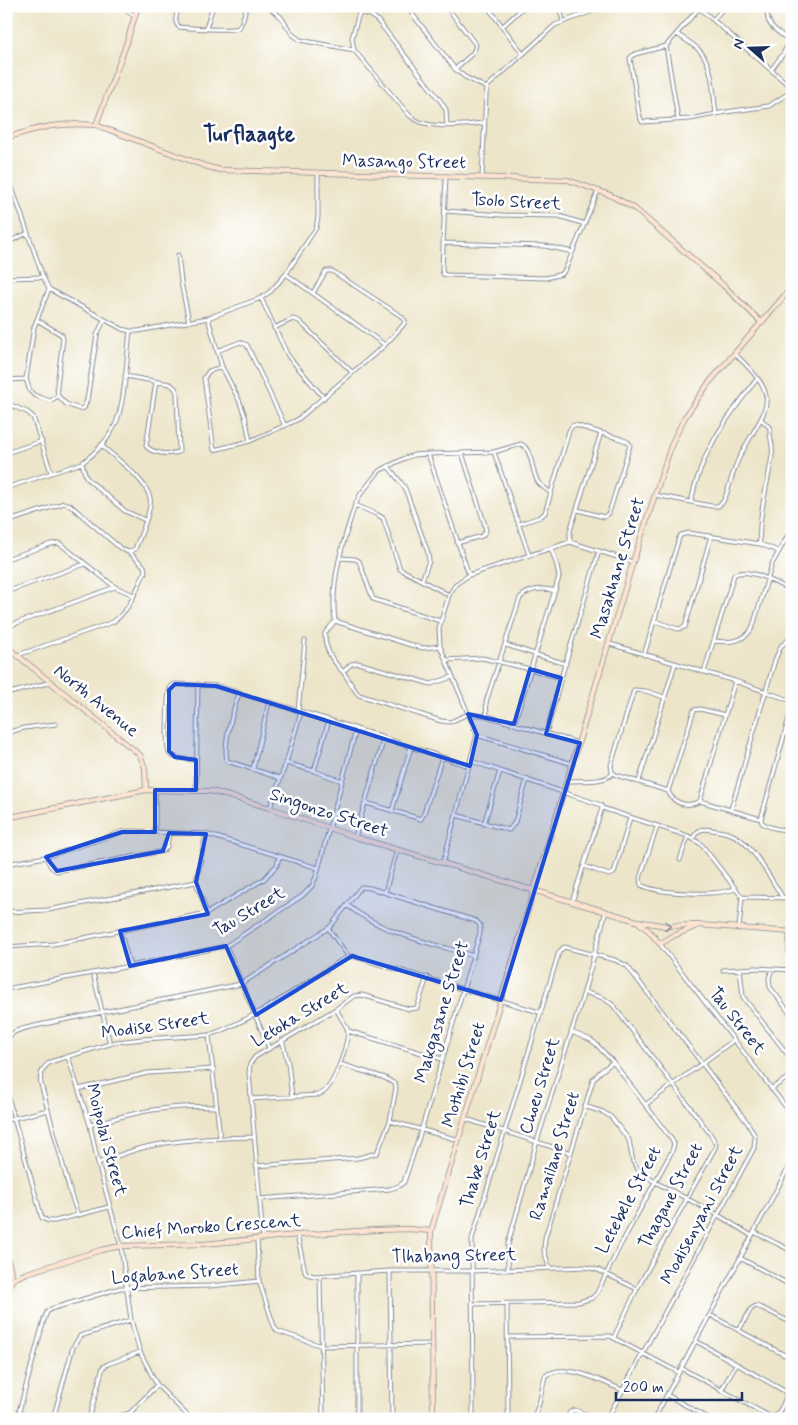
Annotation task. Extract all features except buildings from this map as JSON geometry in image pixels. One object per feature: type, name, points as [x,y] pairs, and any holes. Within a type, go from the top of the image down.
[{"type":"street","points":[[114,6],[135,15]]},
{"type":"street","points":[[96,125],[126,45],[138,6]]},
{"type":"street","points":[[179,6],[176,17],[177,26],[183,28],[229,30],[238,28],[246,6]]},
{"type":"street","points":[[206,28],[212,6]]},
{"type":"street","points":[[267,6],[282,17],[292,34],[300,40],[354,50]]},
{"type":"street","points":[[361,6],[352,38],[354,50],[414,120],[430,124],[447,125],[484,123]]},
{"type":"street","points":[[406,6],[455,69],[465,77],[487,88]]},
{"type":"street","points":[[446,6],[476,45],[473,53],[455,69]]},
{"type":"street","points":[[487,6],[504,26],[523,54]]},
{"type":"street","points":[[504,26],[525,6]]},
{"type":"street","points":[[559,6],[563,21]]},
{"type":"street","points":[[482,177],[487,88],[555,25],[606,6]]},
{"type":"street","points":[[714,19],[725,6]]},
{"type":"street","points":[[768,6],[766,17],[768,22],[791,39],[771,70]]},
{"type":"street","points":[[698,7],[792,89],[769,106],[700,118],[645,123],[641,121],[630,58],[635,54],[666,46],[698,7]]},
{"type":"street","points":[[360,13],[370,15],[378,21],[442,103],[446,110],[447,125]]},
{"type":"street","points":[[677,34],[699,51],[706,60],[716,114]]},
{"type":"street","points":[[666,46],[678,119]]},
{"type":"street","name":"Masango Street","points":[[6,138],[53,125],[68,123],[96,125],[220,170],[561,179],[573,181],[599,190],[634,208],[762,322]]},
{"type":"street","points":[[6,170],[43,277],[49,289],[104,320],[130,331],[208,318],[261,298],[271,291],[286,274],[314,232],[317,224],[318,174]]},
{"type":"street","points":[[446,176],[442,270],[443,274],[447,275],[553,277],[563,273],[599,190]]},
{"type":"street","name":"Tsolo Street","points":[[445,211],[559,216],[585,224]]},
{"type":"street","points":[[6,244],[28,233]]},
{"type":"street","points":[[443,243],[545,246],[573,252]]},
{"type":"street","points":[[178,255],[189,322]]},
{"type":"street","points":[[222,367],[209,371],[204,378],[214,450],[250,441],[297,420],[385,345],[405,321],[401,316],[332,271],[326,271],[313,293]]},
{"type":"street","points":[[286,274],[385,345]]},
{"type":"street","points":[[6,278],[43,277]]},
{"type":"street","points":[[49,289],[32,337],[26,379],[30,392],[34,395],[50,401],[58,396]]},
{"type":"street","points":[[790,289],[792,299]]},
{"type":"street","name":"Masakhane Street","points":[[535,890],[633,562],[672,443],[685,417],[708,384],[790,289]]},
{"type":"street","points":[[261,298],[288,356],[324,398]]},
{"type":"street","points":[[208,318],[222,367],[245,416],[250,441]]},
{"type":"street","points":[[274,328],[293,319],[299,321],[352,372]]},
{"type":"street","points":[[37,320],[62,335],[57,385],[58,396],[66,404],[79,409],[84,408],[97,335],[104,320]]},
{"type":"street","points":[[6,488],[82,463],[113,429],[117,420],[125,376],[130,331]]},
{"type":"street","points":[[218,351],[240,342],[246,345],[285,426]]},
{"type":"street","points":[[655,495],[711,506],[720,505],[725,497],[739,459],[762,420],[768,400],[764,389],[757,379],[734,353]]},
{"type":"street","points":[[125,376],[170,384],[175,388],[177,392],[179,452],[173,454],[151,450],[146,446],[156,382]]},
{"type":"street","points":[[6,380],[26,379]]},
{"type":"street","points":[[691,502],[696,479],[705,456],[725,420],[757,379]]},
{"type":"street","points":[[6,403],[31,414],[51,472]]},
{"type":"street","points":[[6,417],[11,405]]},
{"type":"street","points":[[760,544],[760,521],[773,451],[769,438],[770,428],[762,420]]},
{"type":"street","points":[[519,524],[543,515],[570,427],[578,425],[626,441],[630,445],[611,510],[604,517],[578,510]]},
{"type":"street","points":[[570,542],[570,531],[601,433]]},
{"type":"street","points":[[6,453],[42,442]]},
{"type":"street","points":[[551,492],[539,484],[525,446],[520,444],[494,452],[414,455],[388,466],[375,476],[360,495],[355,505],[334,587],[334,621],[326,632],[325,643],[335,664],[359,695],[445,722],[468,714],[487,716],[580,743]]},
{"type":"street","points":[[100,445],[145,486],[151,502],[135,549],[128,552]]},
{"type":"street","points":[[494,452],[529,555]]},
{"type":"street","points":[[428,454],[469,575]]},
{"type":"street","points":[[457,543],[482,536],[486,531],[462,454]]},
{"type":"street","points":[[82,463],[86,477],[91,482],[125,510],[145,520]]},
{"type":"street","points":[[388,466],[405,488],[428,553],[429,561],[422,580]]},
{"type":"street","points":[[6,522],[60,503],[67,504],[120,548],[128,552],[145,569],[126,611],[114,622],[18,655]]},
{"type":"street","points":[[355,505],[383,518],[400,569],[449,595]]},
{"type":"street","points":[[714,641],[732,642],[750,632],[754,626],[772,564],[792,528]]},
{"type":"street","points":[[644,655],[679,536],[689,533],[711,536],[760,544],[778,551]]},
{"type":"street","points":[[655,621],[678,629],[685,627],[711,536]]},
{"type":"street","points":[[444,863],[477,735],[440,646],[440,621],[449,595],[456,584],[469,575],[570,542],[633,562]]},
{"type":"street","points":[[6,559],[56,543],[63,545],[115,587],[134,596]]},
{"type":"street","points":[[514,724],[555,591],[558,573],[551,548]]},
{"type":"street","points":[[546,734],[599,551]]},
{"type":"street","points":[[340,558],[359,561],[373,599],[440,621]]},
{"type":"street","points":[[6,592],[86,564]]},
{"type":"street","points":[[704,672],[734,575],[739,572],[749,573],[790,588],[792,613]]},
{"type":"street","points":[[6,627],[115,587]]},
{"type":"street","points":[[487,716],[486,702],[521,596],[531,590],[555,591]]},
{"type":"street","points":[[334,621],[414,646],[424,648],[440,646]]},
{"type":"street","points":[[731,809],[778,652],[783,644],[792,637]]},
{"type":"street","points":[[270,808],[286,763],[299,711],[305,641]]},
{"type":"street","points":[[610,644],[735,681],[792,701]]},
{"type":"street","points":[[506,645],[566,664]]},
{"type":"street","name":"North Avenue","points":[[6,646],[140,755],[145,768],[146,790]]},
{"type":"street","points":[[446,660],[476,658],[530,669],[561,678]]},
{"type":"street","points":[[343,672],[354,663],[365,664],[431,684],[453,677]]},
{"type":"street","points":[[639,781],[675,664]]},
{"type":"street","points":[[700,800],[735,681]]},
{"type":"street","points":[[6,694],[52,682]]},
{"type":"street","points":[[196,760],[171,755],[168,751],[167,735],[170,688],[175,684],[213,686],[329,720],[470,766]]},
{"type":"street","points":[[196,790],[198,684]]},
{"type":"street","points":[[613,773],[611,766],[634,690],[646,691],[664,697]]},
{"type":"street","points":[[239,694],[230,726],[226,759],[229,763],[280,778]]},
{"type":"street","points":[[253,769],[269,702]]},
{"type":"street","points":[[792,707],[761,818],[762,823],[766,826],[786,830],[792,829]]},
{"type":"street","points":[[668,791],[694,710],[700,709],[725,715]]},
{"type":"street","points":[[314,771],[329,720]]},
{"type":"street","points":[[6,733],[24,728],[56,724]]},
{"type":"street","name":"Tau Street","points":[[6,989],[226,946],[302,896],[312,886],[318,868],[356,730]]},
{"type":"street","points":[[785,731],[792,734]]},
{"type":"street","points":[[477,735],[573,764]]},
{"type":"street","points":[[355,837],[384,738]]},
{"type":"street","points":[[392,811],[412,747]]},
{"type":"street","points":[[366,803],[421,819],[442,757]]},
{"type":"street","points":[[471,761],[597,802],[602,808],[693,838],[701,844],[742,897],[739,929]]},
{"type":"street","points":[[286,763],[342,782]]},
{"type":"street","points":[[484,824],[500,770]]},
{"type":"street","points":[[568,781],[602,780],[611,777],[613,773]]},
{"type":"street","points":[[613,773],[668,791],[672,798],[685,805],[700,800],[761,818]]},
{"type":"street","points":[[456,815],[504,830],[511,829],[515,822],[527,779]]},
{"type":"street","name":"Singonzo Street","points":[[6,818],[146,790],[212,791],[397,850],[637,921],[666,926],[699,926],[790,932]]},
{"type":"street","points":[[155,790],[155,832]]},
{"type":"street","points":[[572,902],[602,808]]},
{"type":"street","points":[[584,866],[609,875],[614,873],[630,818]]},
{"type":"street","points":[[657,827],[640,878],[641,885],[646,888],[668,892],[724,892],[735,889]]},
{"type":"street","points":[[693,838],[698,830],[702,828],[737,836],[750,850],[783,898]]},
{"type":"street","points":[[6,864],[46,857],[122,832],[169,832],[206,834],[318,868]]},
{"type":"street","points":[[46,857],[51,867],[56,871],[163,851],[167,847],[169,832]]},
{"type":"street","points":[[206,834],[196,882],[207,913]]},
{"type":"street","points":[[680,860],[688,836]]},
{"type":"street","points":[[385,892],[397,850]]},
{"type":"street","points":[[6,948],[54,944],[207,913],[264,879],[277,865],[279,857]]},
{"type":"street","points":[[6,912],[48,910],[196,882]]},
{"type":"street","name":"Makgasane Street","points":[[6,1040],[15,1031],[241,984],[328,928],[361,887],[385,892],[476,921],[480,925],[480,933],[474,956],[403,1184],[396,1188],[259,1199]]},
{"type":"street","name":"Mothibi Street","points":[[431,1270],[431,1231],[535,890]]},
{"type":"street","points":[[742,897],[792,898]]},
{"type":"street","points":[[347,905],[366,919],[387,929],[474,956]]},
{"type":"street","name":"Choeu Street","points":[[508,1269],[508,1244],[537,1141],[584,992],[606,912]]},
{"type":"street","name":"Singonzo Street","points":[[637,921],[660,944],[673,936],[699,926]]},
{"type":"street","points":[[328,928],[348,956],[360,957],[539,1012]]},
{"type":"street","points":[[120,931],[130,966]]},
{"type":"street","points":[[723,970],[792,969],[788,952],[790,932]]},
{"type":"street","name":"Tau Street","points":[[660,944],[792,1114]]},
{"type":"street","points":[[226,946],[269,1048]]},
{"type":"street","name":"Thabe Street","points":[[473,1419],[472,1239],[539,1012],[559,952],[562,948],[567,948],[594,955]]},
{"type":"street","name":"Modisenyani Street","points":[[594,955],[615,960],[628,966],[747,1122],[755,1136],[754,1148],[607,1419]]},
{"type":"street","name":"Modise Street","points":[[78,1215],[41,1084],[41,1072],[45,1065],[110,1044],[143,1039],[210,1035],[256,1015],[348,956]]},
{"type":"street","points":[[740,969],[743,997],[792,1060]]},
{"type":"street","points":[[772,969],[769,978],[770,987],[792,1016]]},
{"type":"street","points":[[93,973],[110,1044]]},
{"type":"street","name":"Letoka Street","points":[[259,1281],[259,1199],[250,1064],[255,1057],[269,1048],[359,994],[414,1009],[420,1003],[427,977]]},
{"type":"street","name":"Thagane Street","points":[[584,992],[610,1002],[712,1135],[716,1144],[637,1289],[614,1337]]},
{"type":"street","points":[[251,1098],[292,1097],[322,1094],[325,1092],[340,1064],[346,1046],[348,1030],[336,1009]]},
{"type":"street","points":[[348,1030],[442,1059]]},
{"type":"street","name":"Letebele Street","points":[[472,1304],[585,1301],[592,1298],[597,1293],[670,1156],[674,1144],[613,1062],[591,1040],[571,1032]]},
{"type":"street","points":[[210,1035],[220,1138]]},
{"type":"street","points":[[282,1040],[288,1063],[292,1097]]},
{"type":"street","points":[[645,1105],[734,1040]]},
{"type":"street","name":"Moipolai Street","points":[[68,1057],[90,1125],[109,1207],[121,1246],[131,1320],[140,1352],[157,1386],[191,1419]]},
{"type":"street","name":"Ramailane Street","points":[[549,1267],[544,1250],[545,1238],[584,1106],[596,1076],[613,1062]]},
{"type":"street","points":[[256,1166],[372,1155],[380,1147],[390,1122],[396,1088],[394,1082],[340,1064]]},
{"type":"street","points":[[79,1089],[148,1073],[214,1069]]},
{"type":"street","points":[[771,1089],[792,1075]]},
{"type":"street","points":[[6,1090],[42,1218],[51,1222],[109,1207]]},
{"type":"street","points":[[584,1106],[603,1112],[611,1117],[631,1142],[633,1162],[636,1168],[655,1182],[753,1234],[792,1251]]},
{"type":"street","points":[[90,1125],[164,1107],[217,1107]]},
{"type":"street","points":[[6,1120],[48,1110]]},
{"type":"street","points":[[466,1120],[571,1153]]},
{"type":"street","points":[[390,1122],[459,1140]]},
{"type":"street","points":[[98,1162],[143,1148],[220,1138],[254,1138]]},
{"type":"street","points":[[654,1419],[790,1169],[792,1161]]},
{"type":"street","name":"Chief Moroko Crescent","points":[[13,1279],[102,1250],[121,1246],[204,1244],[297,1235],[382,1230],[431,1231]]},
{"type":"street","points":[[297,1235],[305,1271],[310,1275],[320,1277],[323,1419]]},
{"type":"street","points":[[6,1254],[13,1279],[6,1293]]},
{"type":"street","points":[[740,1258],[792,1286]]},
{"type":"street","name":"Tlhabang Street","points":[[320,1277],[390,1271],[590,1267],[637,1289]]},
{"type":"street","points":[[431,1270],[433,1419]]},
{"type":"street","points":[[390,1271],[392,1419]]},
{"type":"street","points":[[357,1273],[357,1419]]},
{"type":"street","name":"Logabane Street","points":[[17,1419],[44,1320],[48,1312],[51,1309],[113,1289],[210,1286],[259,1281],[276,1330],[322,1346]]},
{"type":"street","points":[[507,1303],[508,1419]]},
{"type":"street","points":[[739,1330],[754,1306],[762,1308],[792,1324]]},
{"type":"street","points":[[710,1315],[792,1359]]},
{"type":"street","points":[[53,1419],[76,1338],[131,1320]]},
{"type":"street","points":[[507,1337],[614,1337],[678,1372]]},
{"type":"street","points":[[681,1368],[771,1417],[776,1416],[782,1406],[787,1394],[786,1392],[696,1341]]},
{"type":"street","points":[[322,1346],[432,1344]]},
{"type":"street","points":[[89,1419],[103,1368],[108,1364],[140,1352]]},
{"type":"street","points":[[721,1390],[736,1364]]},
{"type":"street","points":[[533,1419],[539,1404],[545,1376],[548,1373],[582,1373],[622,1390]]},
{"type":"street","points":[[96,1419],[130,1413],[157,1386]]},
{"type":"street","points":[[667,1395],[710,1419]]},
{"type":"street","points":[[566,1419],[572,1410],[598,1419]]},
{"type":"street","points":[[130,1413],[136,1419]]},
{"type":"street","points":[[6,1418],[11,1419]]},
{"type":"highlighted area","points":[[530,669],[561,678],[546,734],[580,743],[501,1000],[352,956],[256,1015],[226,946],[130,966],[120,931],[208,914],[196,882],[206,834],[169,833],[163,851],[57,871],[46,857],[122,832],[155,832],[155,790],[196,790],[196,760],[175,757],[169,751],[169,690],[175,684],[216,686],[470,766],[477,735],[468,714],[514,724]]},
{"type":"district","name":"Turflaagte","points":[[249,135]]}]
